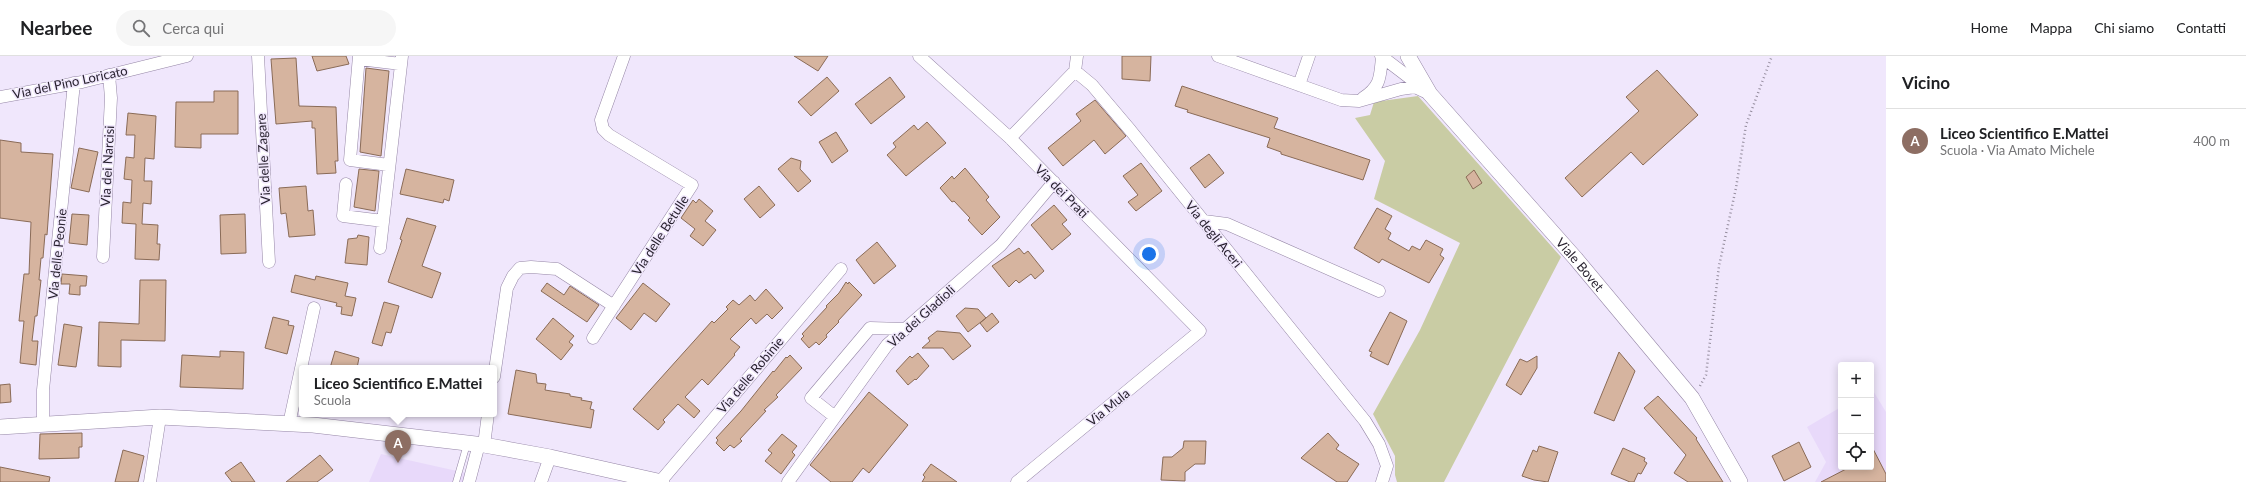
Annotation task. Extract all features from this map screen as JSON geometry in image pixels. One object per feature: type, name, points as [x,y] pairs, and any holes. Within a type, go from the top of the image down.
[{"type":"street","name":"Via del Pino Loricato","points":[[0,97],[74,83],[187,56]]},
{"type":"street","name":"Via delle Zagare","points":[[258,56],[269,262]]},
{"type":"street","name":"Via delle Betulle","points":[[593,338],[692,185],[610,135],[603,129],[601,120],[624,56]]},
{"type":"street","name":"Via dei Prati","points":[[919,56],[1010,138],[1200,331]]},
{"type":"street","points":[[1010,138],[1075,71],[1077,56]]},
{"type":"street","points":[[1218,56],[1341,100],[1359,101],[1415,87],[1430,94]]},
{"type":"street","points":[[1298,85],[1309,56]]},
{"type":"street","points":[[1359,101],[1372,91],[1380,80],[1382,56]]},
{"type":"street","points":[[1382,56],[1430,94]]},
{"type":"street","name":"Viale Bovet","points":[[1408,56],[1430,94],[1581,265],[1692,398],[1740,482]]},
{"type":"street","points":[[380,248],[401,60],[359,58],[350,160],[389,164]]},
{"type":"street","name":"Via degli Aceri","points":[[1075,71],[1092,85],[1122,119],[1365,421],[1380,444],[1387,466],[1382,482]]},
{"type":"street","name":"Via dei Narcisi","points":[[103,257],[111,98],[109,75]]},
{"type":"street","name":"Via delle Peonie","points":[[43,424],[43,390],[74,83]]},
{"type":"street","name":"Via dei Gladioli","points":[[788,482],[887,345],[1001,245],[1054,182]]},
{"type":"street","points":[[346,184],[343,216],[383,221]]},
{"type":"street","points":[[1204,221],[1227,224],[1379,291]]},
{"type":"street","points":[[496,365],[507,288],[513,276],[520,268],[531,267],[557,269],[614,306]]},
{"type":"street","name":"Via delle Robinie","points":[[661,482],[841,269]]},
{"type":"street","points":[[302,365],[314,308]]},
{"type":"street","points":[[835,416],[811,398],[870,328],[904,329]]},
{"type":"street","name":"Via Mula","points":[[1017,482],[1200,331]]},
{"type":"street","points":[[289,424],[299,378]]},
{"type":"street","points":[[150,482],[160,417]]},
{"type":"street","points":[[0,427],[160,417],[289,424],[476,444],[550,457],[661,482]]},
{"type":"street","points":[[470,482],[476,444],[487,417]]},
{"type":"street","points":[[541,482],[550,457]]},
{"type":"lane","points":[[456,482],[476,444]]},
{"type":"path","points":[[1692,398],[1706,375],[1719,266],[1736,188],[1746,125],[1772,56]]},
{"type":"shaded area","points":[[1874,392],[1886,412],[1886,482],[1815,482],[1826,462],[1807,427],[1838,409],[1838,470],[1874,470]]},
{"type":"shaded area","points":[[381,454],[466,473],[464,482],[369,482]]},
{"type":"green space","points":[[1418,96],[1561,257],[1444,482],[1397,482],[1395,475],[1395,456],[1373,414],[1420,330],[1460,243],[1374,199],[1385,161],[1355,118],[1370,115],[1374,102]]},
{"type":"building","points":[[312,56],[346,56],[349,64],[317,71]]},
{"type":"building","points":[[794,56],[828,56],[818,71]]},
{"type":"building","points":[[1122,56],[1151,56],[1150,81],[1122,79]]},
{"type":"building","points":[[296,58],[299,106],[336,107],[338,161],[335,161],[336,173],[317,174],[315,128],[312,128],[312,121],[276,124],[271,59]]},
{"type":"building","points":[[366,68],[389,71],[381,156],[360,152]]},
{"type":"building","points":[[1657,70],[1698,115],[1643,165],[1631,152],[1582,197],[1565,178],[1639,111],[1626,97]]},
{"type":"building","points":[[827,77],[839,91],[811,116],[798,102]]},
{"type":"building","points":[[890,77],[905,97],[871,124],[855,104]]},
{"type":"building","points":[[1182,86],[1278,118],[1274,128],[1370,160],[1363,180],[1281,154],[1281,152],[1267,147],[1270,138],[1187,112],[1188,110],[1175,106]]},
{"type":"building","points":[[214,91],[238,91],[238,134],[201,134],[201,148],[175,147],[176,102],[214,102]]},
{"type":"building","points":[[1095,100],[1126,136],[1105,154],[1094,140],[1063,166],[1048,148],[1081,121],[1076,114]]},
{"type":"building","points":[[128,113],[156,116],[154,159],[145,158],[144,181],[152,181],[151,204],[143,203],[142,224],[158,225],[157,244],[160,244],[159,260],[135,259],[136,224],[122,223],[123,202],[131,203],[132,180],[124,179],[126,157],[134,158],[135,135],[126,135]]},
{"type":"building","points":[[927,122],[946,143],[906,176],[887,155],[896,147],[893,143],[914,125],[918,130]]},
{"type":"building","points":[[836,132],[848,151],[832,163],[819,142]]},
{"type":"building","points":[[0,140],[21,143],[21,152],[53,154],[47,235],[45,234],[43,258],[41,258],[39,280],[41,280],[37,316],[35,316],[32,341],[38,341],[36,365],[20,363],[24,321],[19,321],[24,274],[29,274],[31,222],[0,218]]},
{"type":"building","points":[[79,148],[98,152],[89,192],[71,188]]},
{"type":"building","points":[[1209,154],[1224,173],[1205,188],[1190,168]]},
{"type":"building","points":[[791,158],[801,161],[800,169],[811,181],[798,192],[778,169]]},
{"type":"building","points":[[1141,163],[1162,191],[1136,211],[1128,202],[1138,195],[1123,176]]},
{"type":"building","points":[[965,168],[989,197],[986,200],[1000,217],[982,235],[968,220],[970,218],[954,201],[952,202],[940,188],[952,176],[954,179]]},
{"type":"building","points":[[359,169],[379,171],[375,211],[354,207]]},
{"type":"building","points":[[406,169],[454,180],[449,201],[444,199],[443,203],[400,194]]},
{"type":"building","points":[[1474,170],[1482,183],[1473,189],[1466,177]]},
{"type":"building","points":[[306,186],[308,211],[313,210],[315,235],[289,237],[286,213],[281,214],[279,188]]},
{"type":"building","points":[[759,186],[775,205],[760,218],[744,199]]},
{"type":"building","points":[[699,199],[713,211],[705,221],[716,230],[703,246],[690,236],[695,229],[681,218],[693,200],[696,203]]},
{"type":"building","points":[[1054,205],[1067,220],[1062,224],[1071,234],[1052,250],[1031,225]]},
{"type":"building","points":[[1377,208],[1392,216],[1385,229],[1391,233],[1388,239],[1409,251],[1412,246],[1420,250],[1426,240],[1443,249],[1440,255],[1444,258],[1429,283],[1382,259],[1379,263],[1354,248]]},
{"type":"building","points":[[72,214],[89,215],[87,245],[69,243]]},
{"type":"building","points":[[245,214],[246,253],[221,254],[220,215]]},
{"type":"building","points":[[407,218],[436,226],[422,266],[441,273],[432,298],[388,282],[402,240],[400,239]]},
{"type":"building","points":[[358,235],[369,237],[367,265],[345,263],[348,239],[357,238]]},
{"type":"building","points":[[877,242],[896,266],[874,284],[856,260]]},
{"type":"building","points":[[1019,248],[1024,254],[1028,251],[1044,271],[1035,279],[1031,274],[1019,283],[1016,280],[1009,287],[992,266]]},
{"type":"building","points":[[62,274],[87,276],[86,286],[80,286],[80,295],[69,294],[70,284],[61,284]]},
{"type":"building","points":[[295,275],[315,280],[316,276],[348,283],[345,296],[356,298],[352,316],[341,314],[342,307],[336,306],[337,303],[291,292]]},
{"type":"building","points":[[140,280],[166,280],[165,341],[121,340],[121,367],[98,366],[99,322],[139,324]]},
{"type":"building","points":[[846,282],[848,284],[849,282],[862,295],[838,321],[839,322],[826,335],[827,337],[819,345],[816,342],[809,348],[801,339],[804,336],[802,334],[839,293]]},
{"type":"building","points":[[547,283],[564,295],[570,286],[599,305],[587,322],[541,291]]},
{"type":"building","points":[[643,283],[670,304],[656,322],[644,313],[631,330],[616,318]]},
{"type":"building","points":[[766,289],[783,308],[772,319],[767,314],[756,324],[751,318],[730,339],[740,347],[734,354],[735,355],[708,385],[702,379],[685,397],[700,411],[694,418],[678,404],[663,420],[665,422],[658,430],[633,409],[712,321],[714,323],[728,309],[726,307],[733,300],[739,305],[750,295],[755,301]]},
{"type":"building","points":[[384,302],[399,306],[391,333],[386,332],[382,346],[372,343]]},
{"type":"building","points":[[965,308],[978,309],[986,318],[968,332],[956,316]]},
{"type":"building","points":[[1390,312],[1407,321],[1388,365],[1370,356],[1372,352],[1369,351]]},
{"type":"building","points":[[992,313],[999,322],[987,332],[980,323]]},
{"type":"building","points":[[273,317],[289,321],[288,325],[294,326],[287,354],[265,348]]},
{"type":"building","points":[[553,318],[574,336],[569,342],[573,345],[561,360],[536,339]]},
{"type":"building","points":[[64,324],[82,327],[76,367],[58,365]]},
{"type":"building","points":[[937,331],[960,333],[971,346],[953,360],[943,348],[922,348],[930,341],[928,338]]},
{"type":"building","points":[[220,351],[244,352],[243,389],[180,387],[182,355],[220,357]]},
{"type":"building","points":[[335,351],[359,358],[358,365],[331,365]]},
{"type":"building","points":[[1619,352],[1635,371],[1614,421],[1594,413]]},
{"type":"building","points":[[918,353],[929,366],[916,380],[915,379],[908,385],[896,371],[910,356],[912,358]]},
{"type":"building","points":[[790,355],[802,368],[776,395],[778,397],[764,410],[766,411],[740,439],[742,441],[734,448],[730,445],[724,451],[716,443],[718,440],[716,438],[741,411],[773,371],[774,372],[786,357],[787,358]]},
{"type":"building","points":[[1537,356],[1537,368],[1521,395],[1506,385],[1520,359],[1527,362]]},
{"type":"building","points":[[516,370],[536,374],[537,383],[546,384],[545,390],[570,394],[570,396],[582,398],[581,400],[592,402],[590,409],[594,410],[591,428],[508,414]]},
{"type":"building","points":[[10,384],[11,402],[0,403],[0,385]]},
{"type":"building","points":[[869,392],[908,425],[869,473],[863,468],[852,482],[831,482],[810,465]]},
{"type":"building","points":[[1658,396],[1697,438],[1696,439],[1723,482],[1688,482],[1674,473],[1686,455],[1644,408]]},
{"type":"building","points":[[82,433],[82,447],[79,447],[79,458],[39,459],[40,434]]},
{"type":"building","points":[[1328,433],[1339,445],[1336,449],[1359,464],[1347,482],[1337,482],[1301,458]]},
{"type":"building","points":[[782,434],[797,446],[792,452],[795,455],[781,474],[765,461],[772,453],[768,450]]},
{"type":"building","points":[[1184,441],[1206,441],[1205,464],[1195,464],[1185,472],[1185,481],[1161,480],[1163,457],[1172,457],[1183,448]]},
{"type":"building","points":[[1799,442],[1811,467],[1784,481],[1772,456]]},
{"type":"building","points":[[1539,446],[1558,452],[1548,482],[1522,476],[1533,450],[1537,452]]},
{"type":"building","points":[[1623,448],[1645,458],[1644,461],[1647,463],[1641,474],[1638,473],[1634,482],[1630,482],[1611,474]]},
{"type":"building","points":[[123,450],[144,456],[138,482],[115,482]]},
{"type":"building","points":[[1874,451],[1886,474],[1886,482],[1821,482],[1844,470],[1874,470]]},
{"type":"building","points":[[320,455],[333,470],[317,482],[286,482]]},
{"type":"building","points":[[241,462],[255,482],[232,482],[225,473]]},
{"type":"building","points":[[931,464],[957,482],[922,482],[925,477],[923,475]]},
{"type":"building","points":[[0,467],[50,477],[49,482],[0,482]]},
{"type":"place","name":"Liceo Scientifico E.Mattei","points":[[398,463]]}]
